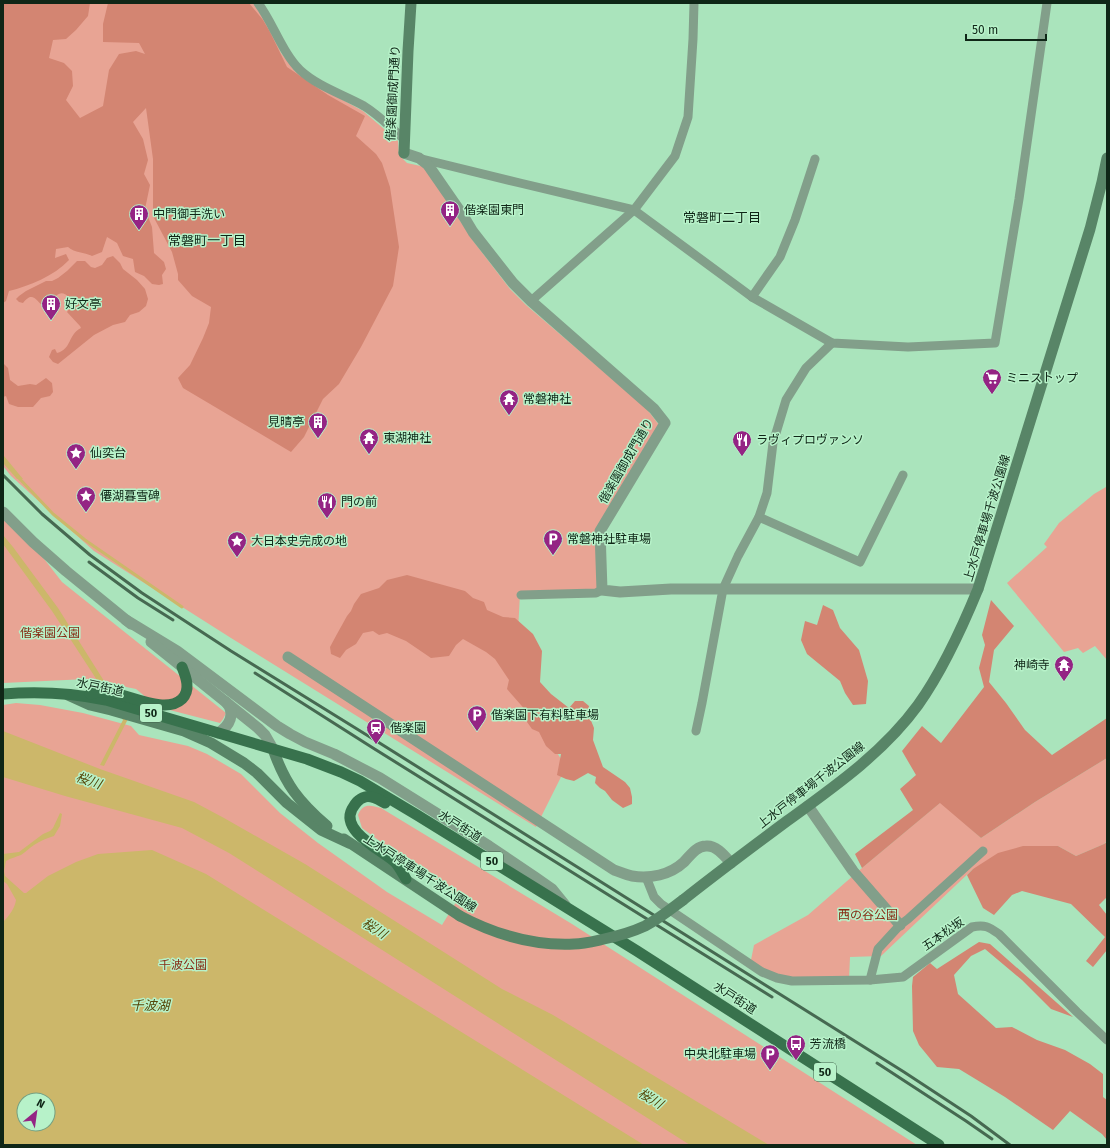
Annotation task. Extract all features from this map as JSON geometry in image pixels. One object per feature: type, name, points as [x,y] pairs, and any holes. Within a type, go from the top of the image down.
[{"type":"main road","name":"偕楽園御成門通り","points":[[404,153],[411,3]]},
{"type":"main road","name":"上水戸停車場千波公園線","points":[[273,749],[279,766],[290,786],[299,799],[314,815],[349,843],[406,879],[460,916],[475,924],[508,937],[528,941],[545,944],[576,944],[620,936],[646,926],[665,914],[868,759],[901,726],[918,705],[933,681],[965,619],[978,589],[1090,229],[1107,158]]},
{"type":"main road","points":[[83,695],[105,692],[151,703],[169,705],[175,704],[184,697],[188,685],[182,667]]},
{"type":"main road","name":"水戸街道","points":[[3,694],[30,692],[83,695],[273,749],[320,764],[360,781],[585,919],[939,1145]]},
{"type":"main road","points":[[63,693],[90,705],[195,735],[211,743],[244,763],[257,773],[287,803],[321,830],[349,843]]},
{"type":"main road","points":[[406,879],[396,863],[368,843],[352,826],[350,812],[361,798],[368,796],[377,799],[399,812],[417,815]]},
{"type":"street","points":[[258,3],[266,14],[290,57],[300,70],[316,81],[366,107],[404,139]]},
{"type":"street","points":[[531,301],[634,210],[675,156],[688,117],[694,3]]},
{"type":"street","points":[[419,158],[520,184],[634,210],[752,297],[832,343],[908,347],[995,343],[1019,199],[1047,3]]},
{"type":"street","name":"偕楽園御成門通り","points":[[404,153],[419,158],[428,165],[473,232],[513,283],[531,301],[654,409],[665,423],[600,531],[602,590]]},
{"type":"street","points":[[752,297],[780,257],[795,220],[815,159]]},
{"type":"street","points":[[696,731],[723,589],[738,556],[760,517],[767,493],[773,443],[786,400],[806,368],[832,343]]},
{"type":"street","points":[[760,517],[860,562],[903,475]]},
{"type":"street","points":[[3,512],[33,542],[55,561],[258,728],[265,735],[273,749]]},
{"type":"street","points":[[521,595],[596,593],[602,590],[620,592],[671,589],[978,589]]},
{"type":"street","points":[[126,620],[177,651],[277,726],[290,734],[334,754],[380,778],[489,846],[552,889],[567,908]]},
{"type":"street","points":[[288,657],[614,870],[631,876],[646,877],[661,875],[673,870],[698,848],[705,846],[713,847],[731,863]]},
{"type":"street","points":[[218,733],[228,726],[231,717],[231,712],[224,700]]},
{"type":"street","points":[[808,806],[853,871],[900,925]]},
{"type":"street","points":[[646,877],[654,897],[661,904],[762,972],[777,978],[792,981],[870,980],[878,949],[900,925],[983,852]]},
{"type":"street","name":"五本松坂","points":[[870,980],[903,977],[972,927],[980,925],[988,927],[999,934],[1107,1040]]},
{"type":"green space","name":"偕楽園","points":[[3,3],[253,3],[267,23],[281,53],[295,71],[317,86],[363,111],[398,141],[399,155],[407,163],[425,167],[474,242],[510,289],[526,305],[646,408],[659,425],[598,530],[600,590],[520,594],[515,686],[566,767],[536,827],[231,638],[94,551],[11,476],[3,466]]},
{"type":"green space","points":[[1106,487],[1107,660],[1095,646],[1083,653],[1078,648],[1064,652],[1007,583],[1047,547],[1044,544],[1059,523],[1094,494]]},
{"type":"green space","name":"偕楽園公園","points":[[3,506],[62,582],[226,713],[220,723],[158,707],[136,689],[87,679],[3,683]]},
{"type":"green space","name":"千波公園","points":[[16,703],[40,705],[83,713],[131,726],[139,735],[188,746],[207,754],[241,774],[280,813],[318,843],[387,892],[442,925],[458,899],[362,828],[358,815],[362,808],[370,806],[381,808],[572,924],[917,1145],[3,1145],[3,705]]},
{"type":"green space","name":"西の谷公園","points":[[1107,758],[1107,841],[1104,844],[1076,856],[1058,846],[973,869],[881,956],[850,957],[849,980],[792,981],[750,965],[754,945],[808,915],[941,802],[981,838],[1035,802]]},
{"type":"shaded area","points":[[3,3],[90,3],[88,16],[76,30],[66,39],[53,40],[49,58],[64,63],[72,71],[73,86],[66,100],[80,118],[103,106],[109,70],[119,54],[136,51],[145,54],[139,43],[103,42],[103,24],[108,3],[249,3],[263,20],[287,67],[328,95],[365,116],[356,136],[376,154],[382,163],[390,187],[399,247],[393,286],[361,347],[339,384],[323,399],[304,437],[291,452],[183,388],[178,378],[190,365],[203,338],[209,323],[211,307],[192,296],[178,280],[178,274],[172,252],[153,216],[153,159],[146,108],[133,122],[143,139],[148,160],[144,174],[150,185],[145,209],[152,227],[154,253],[164,262],[166,269],[162,275],[163,284],[152,284],[144,276],[135,272],[133,259],[123,256],[117,243],[107,237],[102,252],[92,256],[68,247],[56,249],[55,258],[66,254],[69,260],[49,276],[9,291],[6,301],[3,303]]},
{"type":"shaded area","points":[[113,256],[120,263],[123,269],[137,280],[145,289],[148,299],[146,306],[139,312],[130,315],[125,322],[113,325],[94,335],[58,364],[53,362],[49,357],[52,350],[55,349],[57,353],[62,351],[68,345],[74,334],[81,328],[67,312],[73,304],[72,301],[66,295],[61,293],[56,296],[45,308],[32,297],[26,299],[23,303],[16,299],[26,291],[46,281],[52,281],[58,278],[77,261],[85,261],[91,267],[95,268],[102,265],[107,258]]},
{"type":"shaded area","points":[[3,363],[8,368],[10,380],[18,386],[30,384],[36,385],[46,378],[52,383],[53,392],[50,396],[41,398],[33,407],[18,407],[9,404],[6,396],[3,397]]},
{"type":"shaded area","points":[[407,575],[465,591],[473,598],[484,602],[487,610],[503,617],[515,618],[533,634],[542,651],[540,682],[551,694],[569,708],[575,701],[583,701],[589,706],[588,713],[594,728],[593,740],[603,767],[625,782],[630,788],[632,804],[623,808],[612,800],[605,791],[595,783],[596,777],[588,773],[574,781],[557,775],[561,754],[555,754],[546,746],[539,732],[532,729],[527,722],[528,713],[507,689],[509,680],[495,659],[463,639],[456,645],[449,656],[431,658],[406,641],[387,633],[379,635],[373,631],[363,633],[356,644],[346,650],[340,658],[331,654],[330,647],[361,594],[379,588],[387,580]]},
{"type":"shaded area","points":[[991,600],[1014,626],[994,650],[989,682],[1025,730],[1052,755],[1107,718],[1107,758],[1035,802],[981,838],[940,803],[862,868],[855,854],[913,810],[900,789],[916,775],[902,751],[922,726],[941,743],[984,687],[979,668],[985,645],[982,635]]},
{"type":"shaded area","points":[[823,605],[833,610],[840,628],[859,650],[868,681],[866,704],[853,705],[845,693],[840,681],[807,654],[801,640],[805,621],[817,625]]},
{"type":"shaded area","points":[[1107,842],[1107,897],[1099,905],[1107,915],[1107,950],[1093,967],[1086,961],[1105,937],[1071,904],[1022,891],[1012,895],[994,915],[983,908],[967,875],[973,869],[998,853],[1023,846],[1058,846],[1076,856]]},
{"type":"shaded area","points":[[979,942],[990,944],[1073,1017],[1051,1009],[1022,980],[985,949],[971,956],[954,975],[958,994],[996,1028],[1012,1027],[1037,1040],[1065,1050],[1090,1064],[1103,1074],[1103,1097],[1107,1100],[1107,1140],[1102,1134],[1070,1111],[1053,1130],[1005,1097],[959,1069],[937,1067],[919,1045],[913,1031],[913,977],[930,963],[937,969]]},
{"type":"water","points":[[3,455],[23,479],[17,479],[3,463]]},
{"type":"water","points":[[3,535],[58,608],[128,719],[104,766],[100,765],[123,720],[52,611],[3,544]]},
{"type":"water","name":"桜川","points":[[3,731],[100,769],[194,802],[224,818],[305,864],[502,989],[553,1015],[769,1145],[690,1145],[229,853],[182,828],[65,796],[3,777]]},
{"type":"water","name":"千波湖","points":[[60,813],[62,814],[60,826],[54,836],[32,846],[21,855],[6,861],[4,871],[5,876],[24,893],[48,876],[76,862],[98,854],[152,850],[206,874],[644,1145],[3,1145],[3,922],[11,912],[16,900],[7,884],[3,881],[3,854],[19,852],[43,834],[50,831]]},
{"type":"waterway","points":[[17,476],[53,514],[85,540],[182,607]]},
{"type":"railway","points":[[3,475],[42,514],[90,555],[142,593],[231,651],[904,1072],[971,1116],[1010,1145]]},
{"type":"railway","points":[[89,562],[138,598],[173,620]]},
{"type":"railway","points":[[255,673],[772,997]]},
{"type":"railway","points":[[877,1063],[992,1139]]},
{"type":"place","name":"偕楽園東門","points":[[450,227]]},
{"type":"place","name":"中門御手洗い","points":[[139,231]]},
{"type":"place","name":"好文亭","points":[[51,321]]},
{"type":"place","name":"ミニストップ","points":[[992,395]]},
{"type":"place","name":"常磐神社","points":[[509,416]]},
{"type":"place","name":"見晴亭","points":[[318,439]]},
{"type":"place","name":"東湖神社","points":[[369,455]]},
{"type":"place","name":"ラヴィプロヴァンソ","points":[[742,457]]},
{"type":"place","name":"仙奕台","points":[[76,470]]},
{"type":"place","name":"僊湖暮雪碑","points":[[86,513]]},
{"type":"place","name":"門の前","points":[[327,519]]},
{"type":"place","name":"常磐神社駐車場","points":[[553,556]]},
{"type":"place","name":"大日本史完成の地","points":[[237,558]]},
{"type":"place","name":"神崎寺","points":[[1064,682]]},
{"type":"place","name":"偕楽園下有料駐車場","points":[[477,732]]},
{"type":"place","name":"偕楽園","points":[[376,745]]},
{"type":"place","name":"芳流橋","points":[[796,1061]]},
{"type":"place","name":"中央北駐車場","points":[[770,1071]]},
{"type":"district","name":"常磐町二丁目","points":[[722,217]]},
{"type":"district","name":"常磐町一丁目","points":[[207,240]]}]
